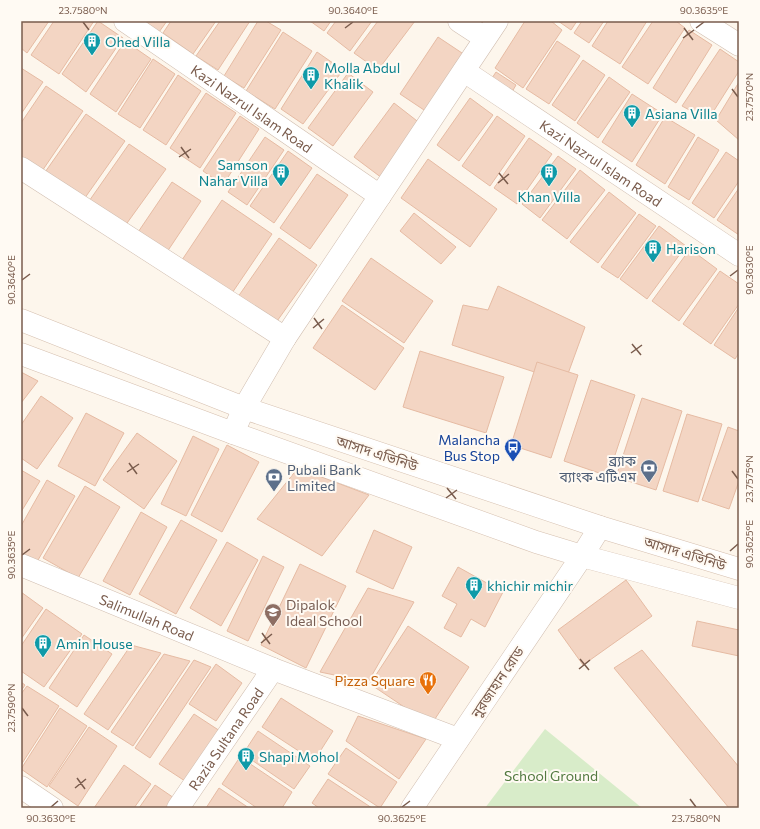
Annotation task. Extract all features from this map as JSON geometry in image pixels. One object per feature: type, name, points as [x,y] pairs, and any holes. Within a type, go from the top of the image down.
[{"type":"street","name":"Kazi Nazrul Islam Road","points":[[125,21],[380,196]]},
{"type":"street","points":[[233,433],[244,408],[284,338],[491,30],[459,21]]},
{"type":"street","points":[[701,21],[739,45]]},
{"type":"street","name":"Kazi Nazrul Islam Road","points":[[464,71],[739,255]]},
{"type":"street","points":[[21,168],[284,338]]},
{"type":"street","name":"আসাদ এভিনিউ","points":[[21,320],[244,408],[600,527],[739,569]]},
{"type":"street","name":"আসাদ এভিনিউ","points":[[21,354],[233,433],[529,540],[582,556],[739,598]]},
{"type":"street","name":"নুরজাহান রোড","points":[[412,808],[600,527]]},
{"type":"street","name":"Salimullah Road","points":[[21,565],[273,669],[458,739]]},
{"type":"street","name":"Razia Sultana Road","points":[[178,808],[273,669]]},
{"type":"street","points":[[21,787],[52,808]]},
{"type":"green space","name":"School Ground","points":[[545,729],[642,808],[485,808]]},
{"type":"building","points":[[21,21],[49,21],[27,53],[21,48]]},
{"type":"building","points":[[54,21],[94,21],[59,74],[31,55]]},
{"type":"building","name":"Ohed Villa","points":[[98,21],[123,38],[86,92],[62,74]]},
{"type":"building","points":[[144,21],[167,21],[159,32]]},
{"type":"building","points":[[171,21],[216,21],[193,54],[163,33]]},
{"type":"building","points":[[220,21],[250,21],[218,70],[196,56]]},
{"type":"building","points":[[258,21],[266,21],[281,30],[244,88],[224,76]]},
{"type":"building","points":[[310,21],[331,21],[324,31]]},
{"type":"building","points":[[336,21],[372,21],[350,51],[327,33]]},
{"type":"building","points":[[378,21],[415,21],[378,70],[354,53]]},
{"type":"building","points":[[525,21],[551,21],[562,30],[523,88],[495,68]]},
{"type":"building","points":[[558,21],[577,21],[571,30]]},
{"type":"building","points":[[582,21],[604,21],[589,43],[574,33]]},
{"type":"building","points":[[608,21],[647,21],[620,64],[592,46]]},
{"type":"building","points":[[653,21],[676,21],[685,28],[648,84],[622,67]]},
{"type":"building","points":[[689,30],[712,45],[676,103],[653,88]]},
{"type":"building","points":[[283,32],[312,51],[275,109],[246,91]]},
{"type":"building","points":[[438,37],[465,55],[427,112],[400,94]]},
{"type":"building","points":[[125,41],[151,59],[116,112],[90,94]]},
{"type":"building","points":[[557,41],[580,56],[549,104],[526,89]]},
{"type":"building","points":[[720,49],[739,62],[739,71],[708,120],[682,106]]},
{"type":"building","name":"Molla Abdul Khalik","points":[[317,52],[343,70],[303,124],[281,109]]},
{"type":"building","points":[[153,59],[175,74],[140,128],[118,114]]},
{"type":"building","points":[[583,60],[605,75],[575,121],[552,105]]},
{"type":"building","points":[[21,68],[43,82],[21,114]]},
{"type":"building","points":[[496,72],[516,85],[509,97],[488,84]]},
{"type":"building","points":[[348,73],[373,92],[333,146],[308,128]]},
{"type":"building","points":[[178,75],[201,91],[166,145],[143,130]]},
{"type":"building","points":[[609,77],[630,92],[598,138],[577,123]]},
{"type":"building","points":[[739,82],[739,140],[716,120]]},
{"type":"building","points":[[46,86],[83,111],[40,174],[21,160],[21,123]]},
{"type":"building","points":[[206,93],[236,113],[200,168],[170,148]]},
{"type":"building","name":"Asiana Villa","points":[[632,94],[663,114],[632,162],[602,142]]},
{"type":"building","points":[[470,98],[493,115],[459,161],[437,145]]},
{"type":"building","points":[[394,103],[421,124],[382,178],[354,157]]},
{"type":"building","points":[[86,114],[125,141],[82,202],[43,175]]},
{"type":"building","points":[[240,116],[259,129],[223,185],[203,171]]},
{"type":"building","points":[[497,116],[525,136],[490,186],[462,166]]},
{"type":"building","points":[[665,117],[695,135],[665,184],[636,165]]},
{"type":"building","points":[[265,137],[284,150],[247,205],[228,192]]},
{"type":"building","points":[[698,137],[719,150],[689,200],[668,187]]},
{"type":"building","points":[[529,138],[552,154],[517,204],[494,188]]},
{"type":"building","points":[[129,144],[166,169],[122,230],[87,204]]},
{"type":"building","name":"Samson Nahar Villa","points":[[288,151],[312,168],[274,223],[250,206]]},
{"type":"building","points":[[726,152],[739,161],[739,181],[714,218],[692,203]]},
{"type":"building","name":"Khan Villa","points":[[558,156],[576,169],[540,218],[522,204]]},
{"type":"building","points":[[428,159],[497,209],[470,247],[401,198]]},
{"type":"building","points":[[580,170],[605,190],[567,239],[542,220]]},
{"type":"building","points":[[317,174],[348,195],[310,249],[280,228]]},
{"type":"building","points":[[172,182],[201,201],[159,264],[130,244]]},
{"type":"building","points":[[739,188],[739,235],[717,220]]},
{"type":"building","points":[[609,192],[636,213],[598,263],[570,242]]},
{"type":"building","points":[[222,200],[272,234],[228,299],[178,266]]},
{"type":"building","points":[[414,213],[456,247],[441,264],[400,231]]},
{"type":"building","points":[[639,214],[656,226],[618,278],[601,267]]},
{"type":"building","name":"Harison","points":[[659,226],[686,246],[647,299],[620,279]]},
{"type":"building","points":[[279,238],[317,265],[270,331],[233,304]]},
{"type":"building","points":[[690,249],[717,269],[679,321],[652,301]]},
{"type":"building","points":[[371,258],[433,301],[404,343],[342,301]]},
{"type":"building","points":[[720,271],[739,284],[739,304],[711,344],[683,324]]},
{"type":"building","points":[[498,286],[585,327],[565,382],[452,345],[463,305],[488,310]]},
{"type":"building","points":[[342,305],[404,348],[375,390],[313,348]]},
{"type":"building","points":[[739,307],[739,353],[735,359],[714,345]]},
{"type":"building","points":[[420,351],[504,377],[486,433],[403,407]]},
{"type":"building","points":[[537,362],[578,375],[551,458],[511,445]]},
{"type":"building","points":[[21,372],[38,381],[21,403]]},
{"type":"building","points":[[591,380],[635,395],[608,476],[564,461]]},
{"type":"building","points":[[41,396],[73,418],[37,469],[21,458],[21,425]]},
{"type":"building","points":[[642,398],[682,411],[656,490],[616,477]]},
{"type":"building","points":[[86,413],[124,433],[95,486],[58,466]]},
{"type":"building","points":[[687,414],[722,424],[698,502],[663,491]]},
{"type":"building","points":[[728,427],[739,431],[739,481],[729,509],[702,500]]},
{"type":"building","points":[[137,433],[177,461],[144,509],[103,480]]},
{"type":"building","points":[[193,436],[219,449],[186,516],[161,504]]},
{"type":"building","points":[[227,445],[259,462],[222,532],[191,515]]},
{"type":"building","points":[[298,468],[369,495],[322,556],[257,519]]},
{"type":"building","points":[[21,470],[40,481],[21,512]]},
{"type":"building","points":[[47,480],[75,496],[34,567],[21,560],[21,526]]},
{"type":"building","points":[[85,486],[120,507],[78,578],[43,558]]},
{"type":"building","points":[[141,512],[167,527],[130,595],[103,581]]},
{"type":"building","points":[[181,520],[217,540],[176,614],[139,594]]},
{"type":"building","points":[[374,530],[412,547],[393,589],[356,572]]},
{"type":"building","points":[[227,542],[258,560],[221,626],[190,608]]},
{"type":"building","points":[[263,556],[284,567],[248,641],[227,631]]},
{"type":"building","points":[[300,564],[346,586],[306,668],[261,645]]},
{"type":"building","name":"khichir michir","points":[[458,567],[503,592],[485,627],[471,619],[461,637],[444,628],[457,604],[442,596]]},
{"type":"building","points":[[626,580],[652,616],[583,665],[558,630]]},
{"type":"building","points":[[368,588],[414,602],[368,682],[320,672]]},
{"type":"building","points":[[21,592],[43,608],[21,639]]},
{"type":"building","name":"Amin House","points":[[46,609],[82,634],[44,687],[21,671],[21,646]]},
{"type":"building","points":[[697,621],[739,630],[739,656],[692,646]]},
{"type":"building","points":[[408,626],[469,667],[431,725],[370,684]]},
{"type":"building","points":[[84,635],[112,654],[77,707],[49,688]]},
{"type":"building","points":[[131,645],[161,653],[108,730],[84,714]]},
{"type":"building","points":[[642,650],[739,767],[739,808],[729,808],[614,668]]},
{"type":"building","points":[[164,654],[190,661],[133,746],[111,732]]},
{"type":"building","points":[[194,660],[211,667],[150,758],[135,748]]},
{"type":"building","points":[[216,664],[242,683],[216,721],[189,704]]},
{"type":"building","points":[[21,682],[25,685],[21,691]]},
{"type":"building","points":[[27,686],[59,706],[21,765],[21,694]]},
{"type":"building","points":[[281,698],[333,731],[314,761],[262,727]]},
{"type":"building","points":[[60,708],[87,726],[47,787],[21,769]]},
{"type":"building","points":[[194,714],[220,731],[185,781],[159,764]]},
{"type":"building","points":[[358,716],[426,739],[399,779],[346,741]]},
{"type":"building","points":[[89,727],[117,746],[78,806],[49,786]]},
{"type":"building","points":[[258,731],[310,766],[294,789],[243,754]]},
{"type":"building","points":[[346,748],[397,782],[380,808],[328,774]]},
{"type":"building","name":"Shapi Mohol","points":[[240,757],[292,792],[282,808],[257,808],[222,784]]},
{"type":"building","points":[[124,765],[151,784],[134,808],[94,808]]},
{"type":"building","points":[[328,779],[372,808],[319,808],[312,803]]},
{"type":"building","points":[[155,785],[177,800],[171,808],[139,808]]},
{"type":"building","points":[[219,788],[249,808],[206,808]]},
{"type":"place","name":"Ohed Villa","points":[[92,56]]},
{"type":"place","name":"Molla Abdul Khalik","points":[[311,90]]},
{"type":"place","name":"Asiana Villa","points":[[632,128]]},
{"type":"place","name":"Samson Nahar Villa","points":[[281,187]]},
{"type":"place","name":"Khan Villa","points":[[549,187]]},
{"type":"place","name":"Harison","points":[[653,263]]},
{"type":"place","name":"Malancha Bus Stop","points":[[513,462]]},
{"type":"place","name":"ব্র্যাক ব্যাংক এটিএম","points":[[649,483]]},
{"type":"place","name":"Pubali Bank Limited","points":[[274,492]]},
{"type":"place","name":"khichir michir","points":[[474,600]]},
{"type":"place","name":"Dipalok Ideal School","points":[[273,627]]},
{"type":"place","name":"Amin House","points":[[43,658]]},
{"type":"place","name":"Pizza Square","points":[[428,695]]},
{"type":"place","name":"Shapi Mohol","points":[[246,771]]}]
